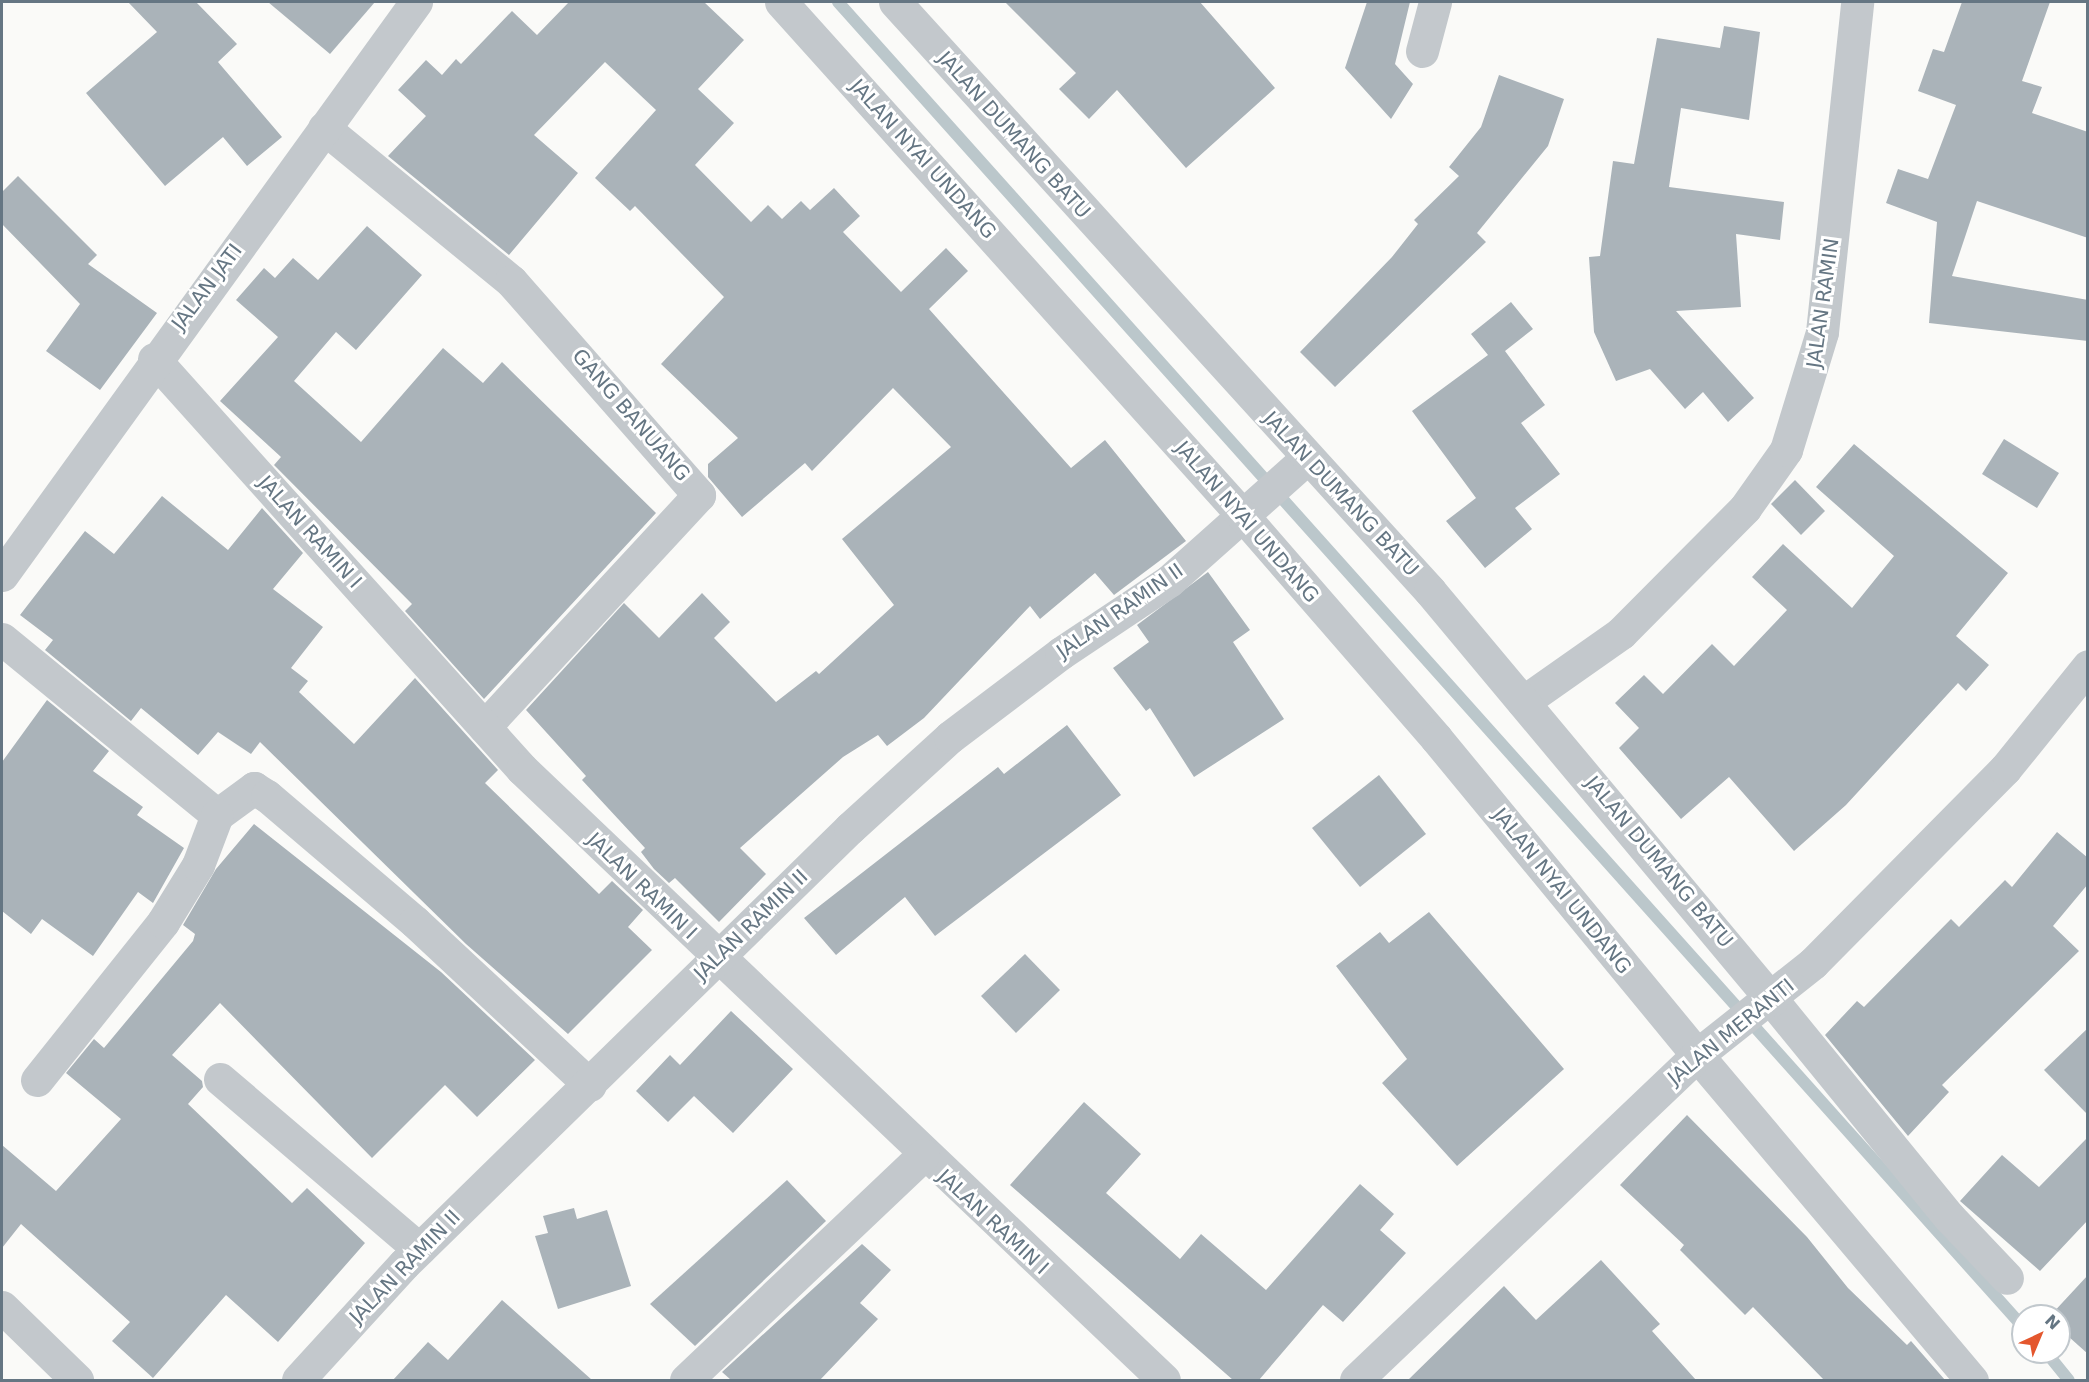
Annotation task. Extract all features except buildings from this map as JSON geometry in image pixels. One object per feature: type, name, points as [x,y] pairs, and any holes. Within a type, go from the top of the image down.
[{"type":"street","name":"JALAN JATI","points":[[2,574],[154,358],[416,2]]},
{"type":"street","name":"JALAN NYAI UNDANG","points":[[781,2],[1251,510],[1708,1047],[1972,1380]]},
{"type":"street","name":"JALAN DUMANG BATU","points":[[895,2],[1300,465],[1523,702],[1762,1007],[2007,1278]]},
{"type":"street","points":[[1422,51],[1435,2]]},
{"type":"street","name":"JALAN RAMIN","points":[[1523,702],[1621,633],[1745,508],[1786,450],[1822,332],[1857,2]]},
{"type":"street","name":"GANG BANUANG","points":[[324,128],[511,281],[699,495],[484,727]]},
{"type":"street","name":"JALAN RAMIN I","points":[[154,358],[484,727],[717,957],[923,1155],[1164,1380]]},
{"type":"street","name":"JALAN RAMIN II","points":[[298,1380],[418,1249],[590,1085],[717,957],[950,738],[1061,653],[1168,581],[1300,465]]},
{"type":"street","points":[[2,639],[217,815]]},
{"type":"street","name":"JALAN MERANTI","points":[[1356,1380],[1708,1047],[1762,1007],[2005,769],[2088,666]]},
{"type":"street","points":[[37,1080],[163,922],[198,866],[217,815],[254,788],[267,796],[415,922],[590,1085]]},
{"type":"street","points":[[220,1079],[418,1249]]},
{"type":"street","points":[[686,1380],[923,1155]]},
{"type":"street","points":[[2,1307],[77,1380]]},
{"type":"waterway","points":[[838,2],[2011,1314]]},
{"type":"waterway","points":[[2056,1364],[2069,1380]]}]
